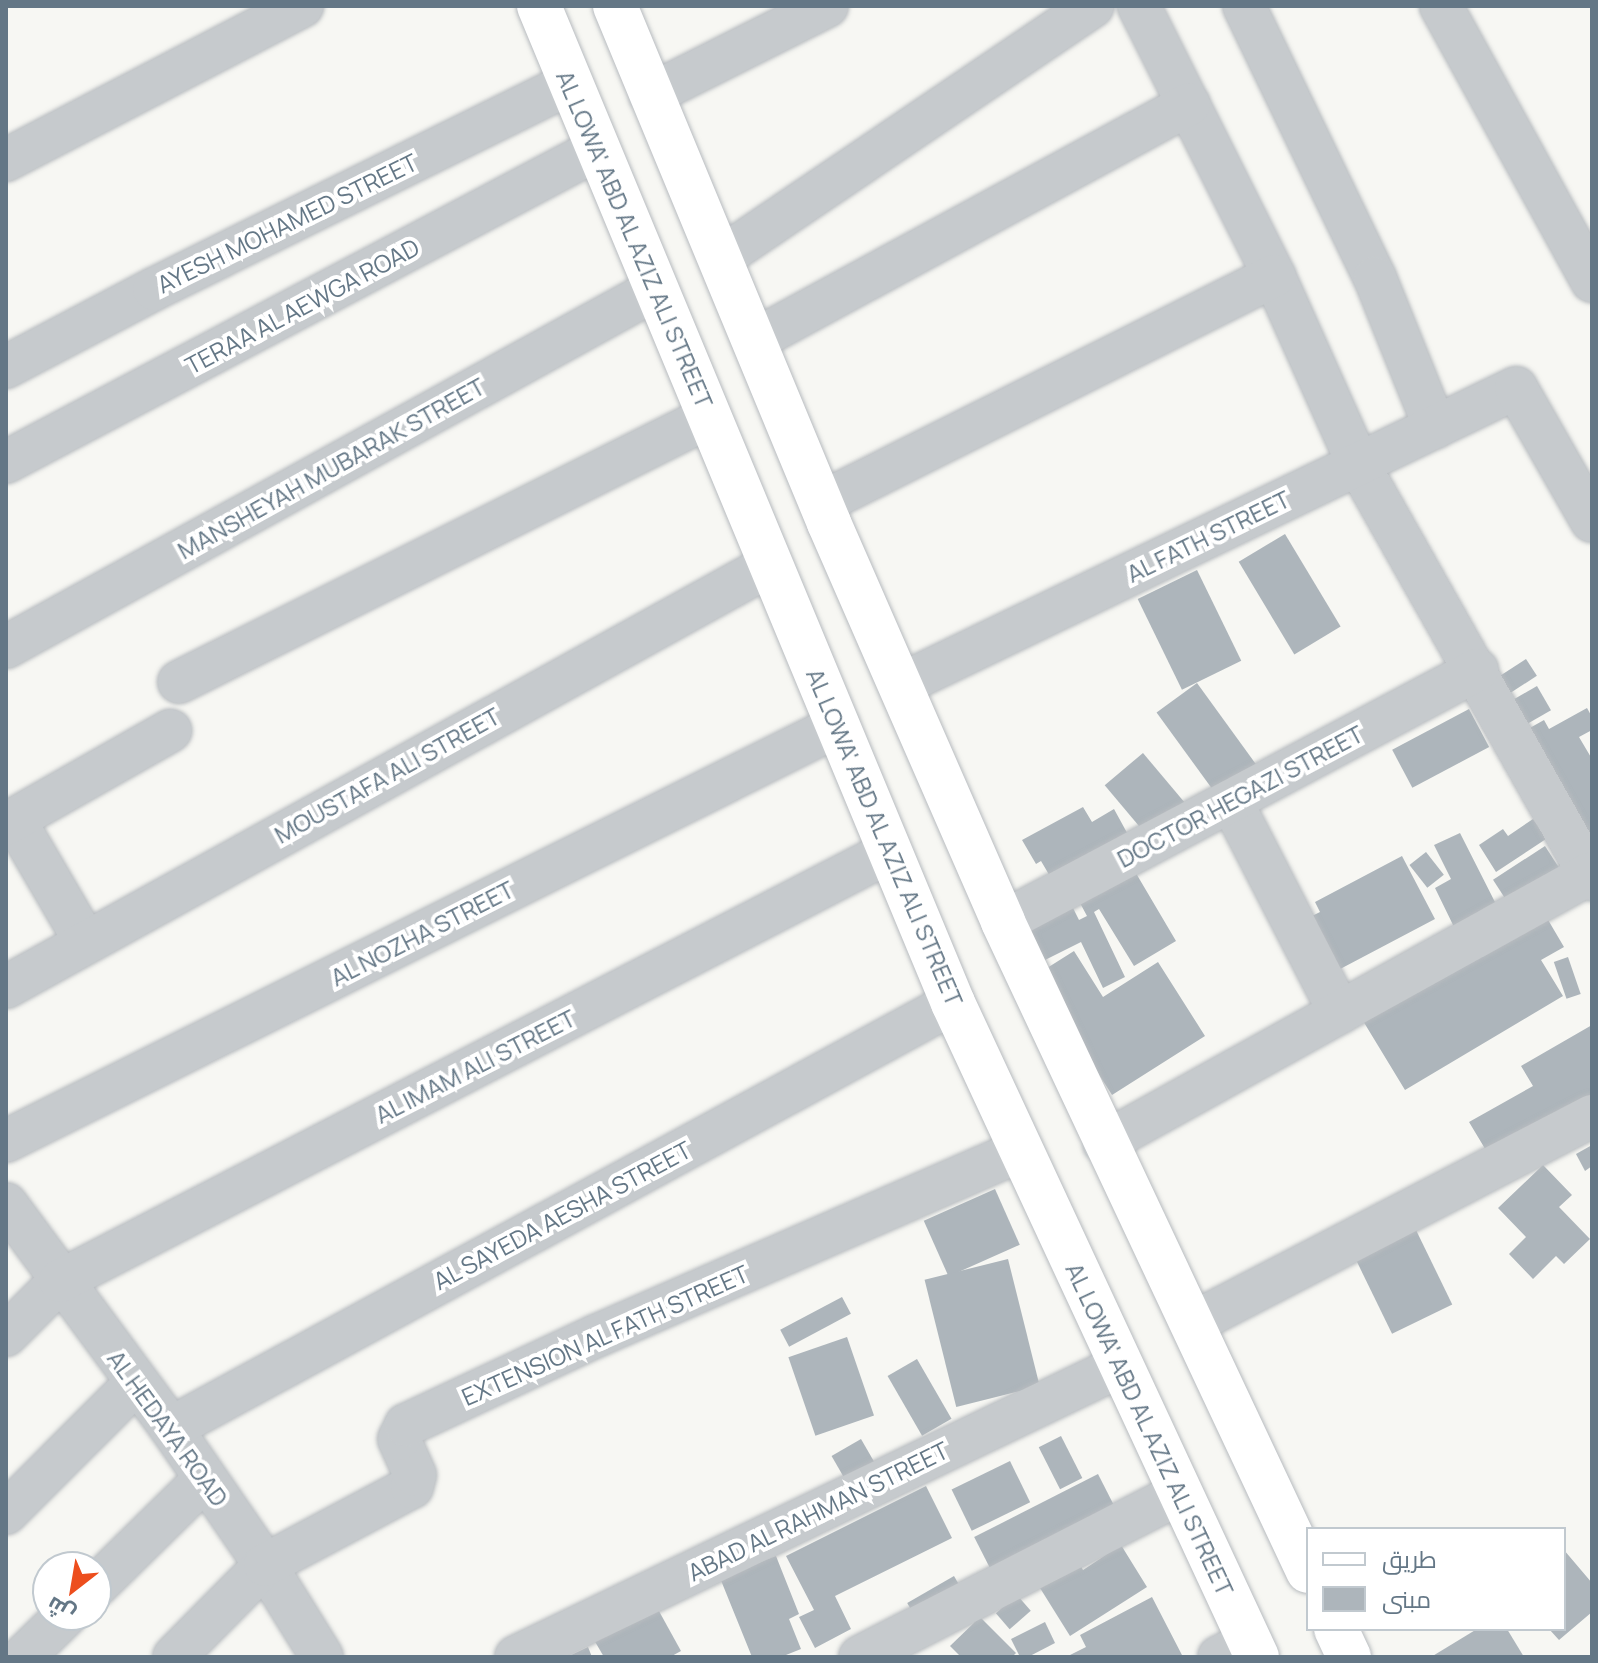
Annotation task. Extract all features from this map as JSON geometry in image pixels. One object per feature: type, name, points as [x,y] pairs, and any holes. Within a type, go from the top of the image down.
[{"type":"main road","name":"AL LOWA' ABD AL AZIZ ALI STREET","points":[[539,6],[953,1003],[1180,1493],[1242,1652]]},
{"type":"main road","points":[[615,6],[825,513],[1003,922],[1104,1143],[1306,1567]]},
{"type":"main road","points":[[728,462],[735,451],[755,436],[781,433],[793,436]]},
{"type":"main road","points":[[767,557],[804,553],[815,546],[825,513]]},
{"type":"main road","points":[[1337,1631],[1349,1657]]},
{"type":"street","points":[[6,160],[302,6]]},
{"type":"street","points":[[650,95],[827,6]]},
{"type":"street","points":[[719,259],[1092,6]]},
{"type":"street","points":[[1104,1143],[1590,877],[1477,670],[1358,464],[1274,276],[1139,6]]},
{"type":"street","points":[[1244,6],[1375,278],[1435,427]]},
{"type":"street","points":[[1441,6],[1592,281]]},
{"type":"street","name":"AYESH MOHAMED STREET","points":[[6,367],[154,289],[570,83]]},
{"type":"street","points":[[753,341],[1189,104]]},
{"type":"street","name":"TERAA AL AEWGA ROAD","points":[[6,462],[598,149]]},
{"type":"street","points":[[825,513],[1274,276]]},
{"type":"street","name":"MANSHEYAH MUBARAK STREET","points":[[6,647],[656,289]]},
{"type":"street","name":"AL FATH STREET","points":[[900,685],[1516,388],[1592,521]]},
{"type":"street","points":[[179,682],[709,417]]},
{"type":"street","name":"MOUSTAFA ALI STREET","points":[[6,987],[767,557]]},
{"type":"street","name":"DOCTOR HEGAZI STREET","points":[[1003,922],[1477,670]]},
{"type":"street","name":"AL NOZHA STREET","points":[[6,1141],[839,725]]},
{"type":"street","points":[[85,941],[10,821],[170,731]]},
{"type":"street","points":[[1231,801],[1340,1013]]},
{"type":"street","name":"AL IMAM ALI STREET","points":[[6,1335],[60,1281],[889,852]]},
{"type":"street","name":"AL SAYEDA AESHA STREET","points":[[171,1428],[953,1003]]},
{"type":"street","points":[[1191,1324],[1592,1116]]},
{"type":"street","name":"EXTENSION AL FATH STREET","points":[[265,1565],[412,1487],[415,1475],[399,1439],[406,1425],[596,1336],[1020,1151]]},
{"type":"street","name":"AL HEDAYA ROAD","points":[[6,1204],[171,1428],[265,1565],[322,1657]]},
{"type":"street","name":"ABAD AL RAHMAN STREET","points":[[516,1657],[1120,1366]]},
{"type":"street","points":[[6,1513],[136,1383]]},
{"type":"street","points":[[112,1570],[205,1479]]},
{"type":"street","points":[[860,1657],[1180,1493]]},
{"type":"street","points":[[174,1657],[265,1565]]},
{"type":"street","points":[[23,1657],[50,1631]]},
{"type":"building","points":[[1285,534],[1341,627],[1294,654],[1239,562]]},
{"type":"building","points":[[1197,570],[1241,661],[1182,690],[1138,599]]},
{"type":"building","points":[[1526,659],[1537,676],[1498,701],[1487,684]]},
{"type":"building","points":[[1197,683],[1256,764],[1215,793],[1157,712]]},
{"type":"building","points":[[1537,686],[1551,710],[1514,732],[1500,708]]},
{"type":"building","points":[[1587,708],[1592,717],[1592,730],[1579,737],[1592,759],[1592,832],[1578,839],[1519,734],[1544,720],[1549,729]]},
{"type":"building","points":[[1469,709],[1489,747],[1412,788],[1392,750]]},
{"type":"building","points":[[1143,753],[1188,807],[1150,839],[1105,785]]},
{"type":"building","points":[[1083,807],[1092,822],[1114,809],[1131,840],[1054,883],[1041,861],[1036,864],[1022,840]]},
{"type":"building","points":[[1533,819],[1546,839],[1496,872],[1479,845],[1503,829],[1508,836]]},
{"type":"building","points":[[1460,833],[1498,908],[1455,929],[1435,888],[1451,879],[1434,845]]},
{"type":"building","points":[[1545,846],[1563,874],[1511,907],[1493,880]]},
{"type":"building","points":[[1426,852],[1444,875],[1427,888],[1409,865]]},
{"type":"building","points":[[1402,856],[1435,919],[1325,977],[1298,923],[1320,912],[1315,902]]},
{"type":"building","points":[[1127,858],[1176,941],[1134,966],[1099,909],[1094,912],[1125,977],[1103,988],[1081,942],[1043,961],[1024,922],[1069,900],[1079,920],[1087,916],[1073,890]]},
{"type":"building","points":[[1544,913],[1564,947],[1541,960],[1563,996],[1405,1090],[1357,1011]]},
{"type":"building","points":[[1074,951],[1103,997],[1158,962],[1205,1036],[1112,1095],[1036,975]]},
{"type":"building","points":[[1568,957],[1581,994],[1567,999],[1554,962]]},
{"type":"building","points":[[1592,1025],[1592,1104],[1493,1162],[1469,1122],[1533,1086],[1521,1066]]},
{"type":"building","points":[[1592,1145],[1592,1166],[1585,1171],[1576,1154]]},
{"type":"building","points":[[1543,1165],[1572,1195],[1559,1207],[1590,1239],[1564,1264],[1556,1256],[1533,1279],[1509,1254],[1526,1237],[1498,1208]]},
{"type":"building","points":[[995,1189],[1020,1245],[949,1276],[924,1221]]},
{"type":"building","points":[[1415,1228],[1452,1304],[1392,1334],[1355,1257]]},
{"type":"building","points":[[1008,1259],[1040,1386],[956,1407],[925,1280]]},
{"type":"building","points":[[842,1297],[851,1314],[789,1347],[780,1330]]},
{"type":"building","points":[[847,1337],[874,1415],[815,1436],[788,1357]]},
{"type":"building","points":[[917,1359],[951,1419],[922,1436],[888,1376]]},
{"type":"building","points":[[1061,1436],[1082,1478],[1060,1489],[1039,1447]]},
{"type":"building","points":[[861,1439],[883,1476],[853,1493],[832,1456]]},
{"type":"building","points":[[1010,1461],[1030,1502],[972,1531],[952,1489]]},
{"type":"building","points":[[1098,1474],[1122,1521],[998,1584],[974,1537]]},
{"type":"building","points":[[926,1486],[952,1538],[835,1596],[851,1629],[815,1648],[799,1617],[814,1610],[786,1556]]},
{"type":"building","points":[[1121,1545],[1147,1587],[1070,1636],[1040,1588],[1079,1563],[1083,1570]]},
{"type":"building","points":[[1566,1552],[1592,1583],[1592,1612],[1559,1640],[1551,1631],[1566,1631]]},
{"type":"building","points":[[776,1556],[799,1614],[789,1619],[801,1649],[781,1657],[752,1657],[720,1578]]},
{"type":"building","points":[[954,1576],[964,1593],[917,1620],[907,1603]]},
{"type":"building","points":[[649,1593],[681,1651],[670,1657],[604,1657],[587,1628]]},
{"type":"building","points":[[1017,1595],[1031,1611],[1010,1629],[996,1613]]},
{"type":"building","points":[[1152,1597],[1183,1657],[1066,1657],[1086,1647],[1080,1635]]},
{"type":"building","points":[[980,1617],[1016,1653],[1012,1657],[961,1657],[950,1646]]},
{"type":"building","points":[[1045,1622],[1055,1643],[1028,1657],[1020,1657],[1011,1639]]},
{"type":"building","points":[[1474,1631],[1508,1631],[1524,1657],[1431,1657]]},
{"type":"building","points":[[588,1647],[592,1657],[567,1657]]}]
